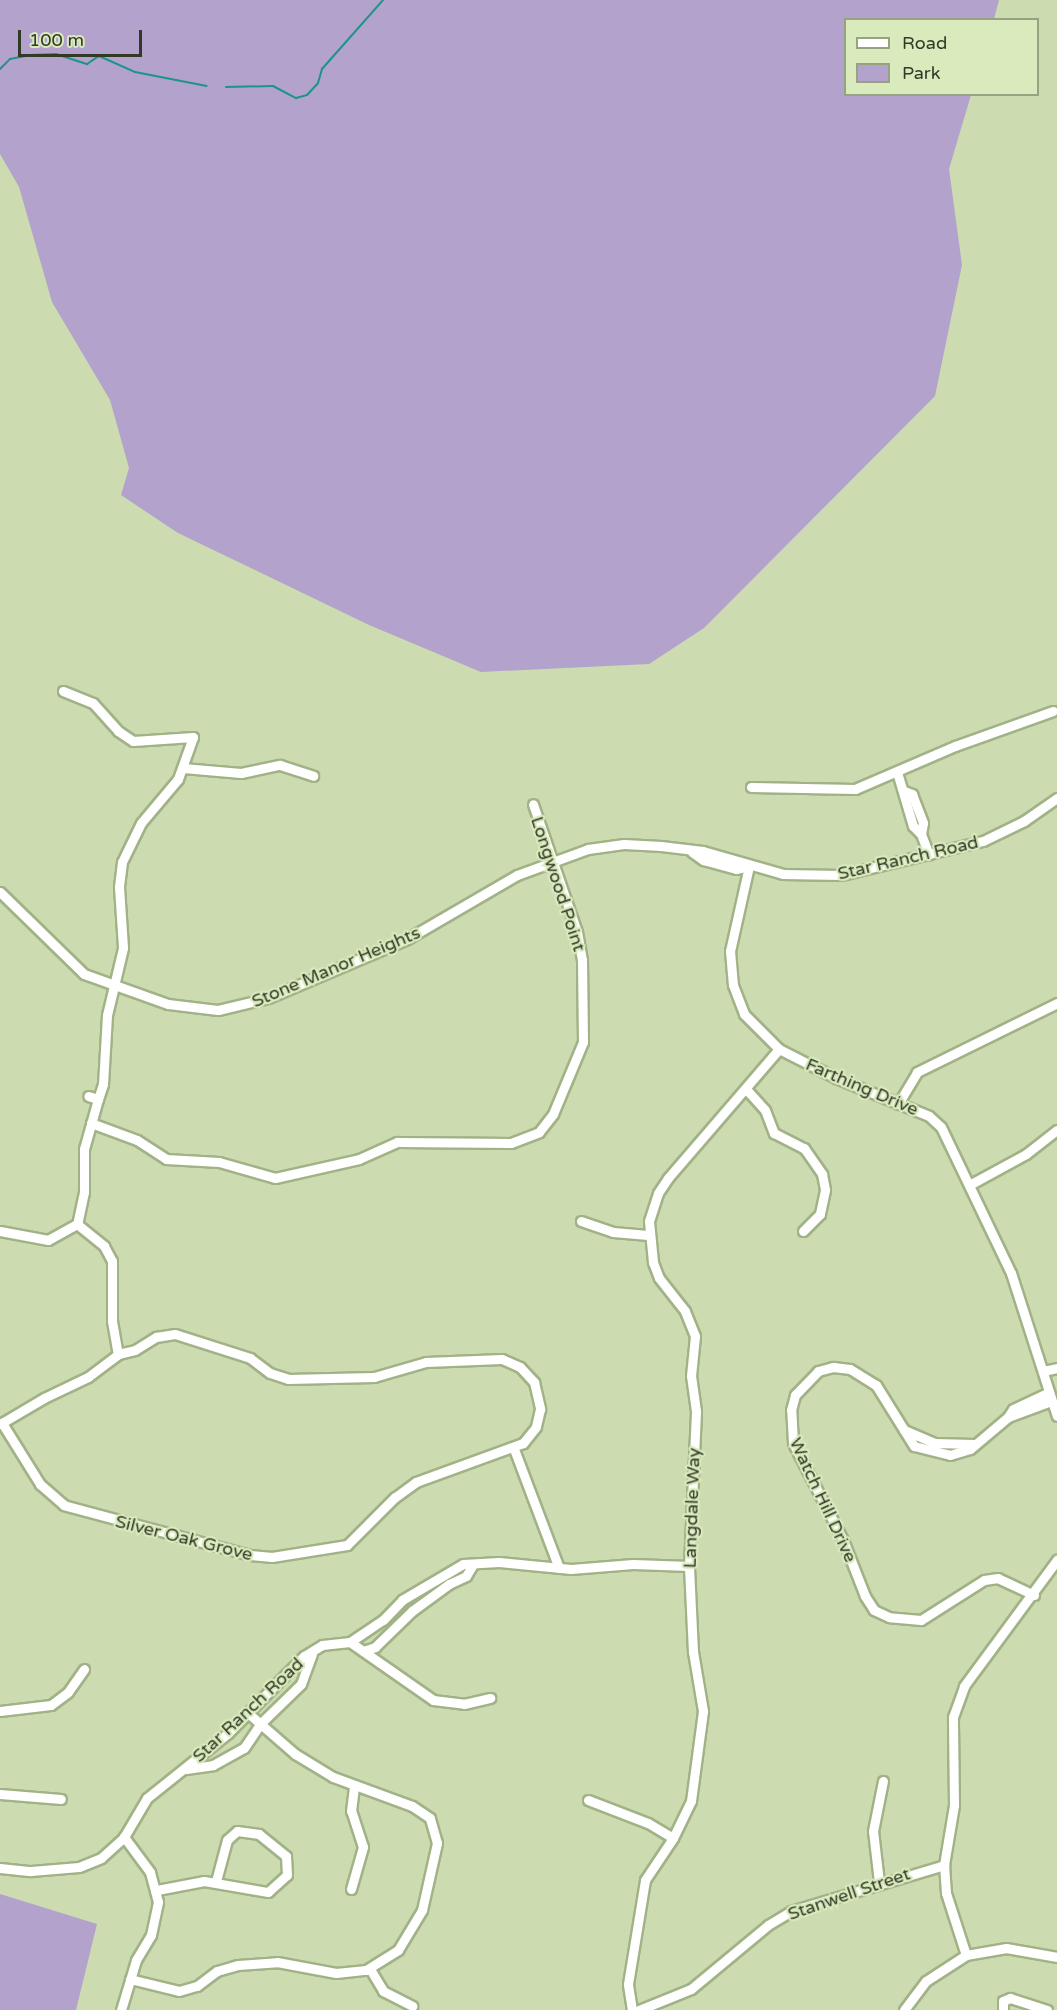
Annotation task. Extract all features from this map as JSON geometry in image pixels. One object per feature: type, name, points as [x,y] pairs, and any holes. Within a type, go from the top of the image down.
[{"type":"street","points":[[0,1231],[48,1240],[77,1224],[84,1192],[84,1149],[91,1123],[93,1098],[104,1074],[107,1015],[123,948],[119,887],[124,855],[141,823],[171,788],[183,768],[193,737],[142,743],[125,737],[93,703],[63,691]]},
{"type":"street","points":[[751,787],[847,791],[955,746],[1053,711]]},
{"type":"street","points":[[183,768],[241,773],[280,765],[313,776]]},
{"type":"street","points":[[897,772],[904,791],[912,794],[923,823],[921,834],[929,855]]},
{"type":"street","name":"Star Ranch Road","points":[[749,866],[819,877],[929,855],[1001,833],[1057,798]]},
{"type":"street","name":"Longwood Point","points":[[91,1123],[137,1140],[166,1159],[219,1162],[276,1178],[359,1159],[397,1142],[511,1143],[530,1137],[553,1114],[583,1042],[582,960],[577,932],[550,860],[533,804]]},
{"type":"street","name":"Stone Manor Heights","points":[[0,892],[77,969],[115,987],[194,1009],[244,1006],[408,939],[517,875],[550,860],[588,849],[624,844],[692,852],[703,851],[749,866]]},
{"type":"street","name":"Farthing Drive","points":[[749,866],[730,967],[744,1014],[779,1049],[929,1116],[941,1127],[971,1184],[1011,1273],[1057,1416]]},
{"type":"street","points":[[898,1104],[917,1072],[1057,1003]]},
{"type":"street","name":"Langdale Way","points":[[632,2010],[628,1984],[645,1880],[673,1838],[691,1801],[703,1711],[693,1652],[689,1566],[696,1412],[691,1376],[694,1336],[685,1311],[659,1278],[648,1235],[658,1193],[779,1049]]},
{"type":"street","points":[[746,1089],[761,1105],[774,1133],[804,1148],[822,1174],[825,1190],[820,1214],[803,1231]]},
{"type":"street","points":[[971,1184],[1026,1154],[1057,1130]]},
{"type":"street","points":[[581,1221],[613,1232],[648,1235]]},
{"type":"street","points":[[77,1224],[104,1246],[112,1261],[112,1321],[118,1354]]},
{"type":"street","name":"Silver Oak Grove","points":[[165,1335],[183,1335],[250,1358],[279,1378],[298,1380],[384,1376],[426,1362],[502,1359],[528,1374],[540,1401],[536,1427],[514,1449],[416,1482],[395,1497],[347,1545],[262,1557],[64,1505],[40,1484],[1,1424],[88,1377],[118,1354],[165,1335]]},
{"type":"street","name":"Watch Hill Drive","points":[[1034,1595],[1013,1582],[991,1579],[921,1620],[889,1617],[874,1610],[865,1596],[843,1540],[793,1443],[791,1410],[795,1395],[818,1371],[832,1367],[850,1369],[876,1386],[914,1446],[927,1453],[957,1454],[974,1444],[1008,1417],[1013,1409],[1050,1397]]},
{"type":"street","points":[[1043,1371],[1057,1368]]},
{"type":"street","points":[[514,1449],[559,1568]]},
{"type":"street","points":[[966,1955],[946,1893],[944,1865],[954,1805],[951,1736],[958,1700],[973,1673],[1034,1595],[1057,1560]]},
{"type":"street","name":"Star Ranch Road","points":[[0,1868],[31,1871],[79,1867],[101,1858],[124,1837],[147,1798],[186,1769],[248,1713],[304,1656],[333,1642],[350,1642],[383,1620],[402,1599],[444,1572],[463,1564],[472,1566],[499,1562],[559,1568],[689,1566]]},
{"type":"street","points":[[363,1651],[393,1631],[412,1611],[466,1576],[472,1566]]},
{"type":"street","points":[[383,1620],[393,1631]]},
{"type":"street","points":[[350,1642],[433,1700],[464,1704],[490,1698]]},
{"type":"street","name":"Star Ranch Road","points":[[186,1769],[200,1769],[235,1755],[260,1724],[301,1684],[312,1654]]},
{"type":"street","points":[[0,1711],[51,1705],[68,1692],[84,1669]]},
{"type":"street","points":[[130,1979],[179,1991],[197,1986],[218,1971],[238,1965],[277,1962],[336,1973],[370,1969],[398,1950],[422,1910],[437,1843],[430,1818],[422,1811],[354,1787],[295,1754],[248,1713]]},
{"type":"street","points":[[879,1882],[873,1831],[884,1781]]},
{"type":"street","points":[[351,1889],[363,1847],[351,1811],[354,1787]]},
{"type":"street","points":[[0,1794],[61,1798]]},
{"type":"street","points":[[588,1800],[633,1816],[673,1838]]},
{"type":"street","points":[[157,1890],[216,1881],[268,1893],[276,1889],[287,1875],[286,1856],[259,1834],[237,1831],[227,1840],[216,1881]]},
{"type":"street","points":[[121,2010],[130,1979],[154,1925],[157,1890],[144,1862],[124,1837]]},
{"type":"street","name":"Stanwell Street","points":[[639,2010],[691,1989],[768,1925],[791,1911],[879,1882],[944,1865]]},
{"type":"street","points":[[904,2010],[926,1981],[966,1955],[1006,1948],[1057,1958]]},
{"type":"street","points":[[370,1969],[383,1991],[412,2006]]},
{"type":"street","points":[[1003,2010],[1003,2001],[1010,1998],[1047,2010]]},
{"type":"green space","points":[[0,0],[999,0],[994,18],[844,18],[844,96],[971,96],[949,169],[962,265],[935,396],[704,628],[649,664],[481,672],[369,625],[178,533],[121,495],[129,468],[110,400],[52,302],[19,187],[0,154]]},
{"type":"green space","points":[[0,1894],[97,1924],[76,2010],[0,2010]]},
{"type":"waterway","points":[[226,87],[273,86],[296,98],[307,95],[318,83],[322,69],[383,0]]},
{"type":"waterway","points":[[0,69],[10,59],[30,55],[56,54],[87,64],[99,56],[135,72],[207,86]]}]
